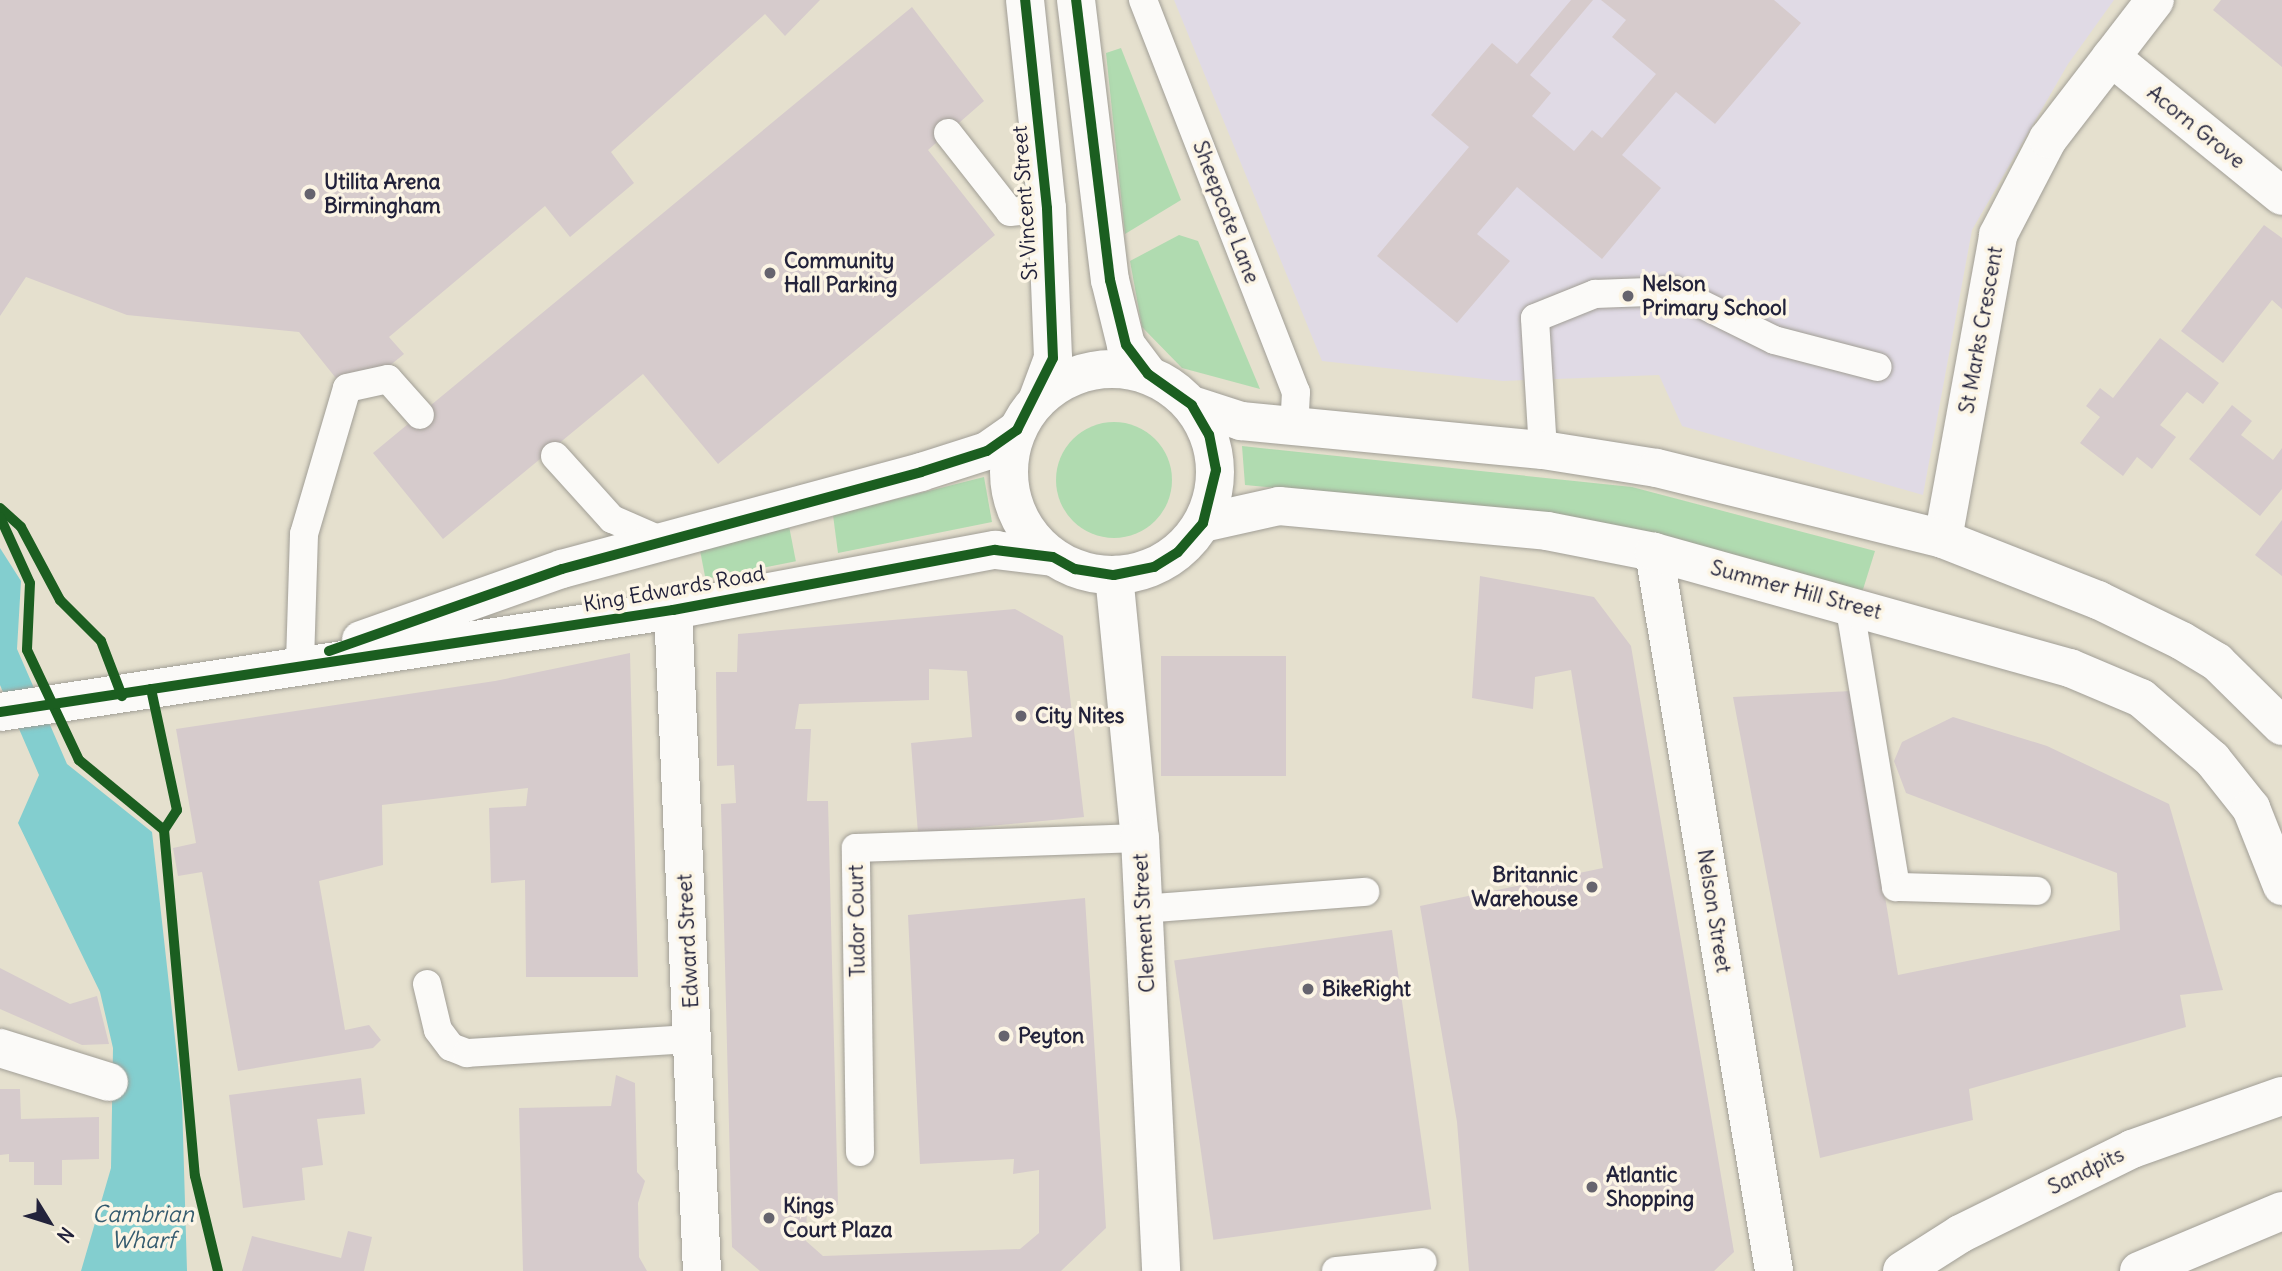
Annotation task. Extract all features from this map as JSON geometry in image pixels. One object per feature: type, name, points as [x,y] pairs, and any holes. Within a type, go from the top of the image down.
[{"type":"street","name":"St Vincent Street","points":[[1025,0],[1047,208],[1053,358],[1027,416]]},
{"type":"street","points":[[1076,0],[1110,280],[1126,345],[1148,374],[1192,405],[1241,421],[1543,450],[1657,468],[1943,539],[2098,600],[2182,641],[2217,663],[2282,726]]},
{"type":"street","name":"St Marks Crescent","points":[[1943,539],[1998,235],[2048,139],[2155,0]]},
{"type":"street","name":"Acorn Grove","points":[[2111,57],[2282,196]]},
{"type":"street","points":[[1148,374],[1087,371],[1027,416],[1009,476],[1016,510],[1054,557],[1075,569],[1114,575],[1154,567],[1178,552],[1203,523],[1216,470],[1209,435],[1192,405]]},
{"type":"street","name":"King Edwards Road","points":[[300,662],[662,541],[921,472],[986,451],[1027,416]]},
{"type":"street","name":"Summer Hill Street","points":[[1203,523],[1279,506],[1547,531],[1654,552],[1849,603],[2070,668],[2140,698],[2212,759],[2251,808],[2282,886]]},
{"type":"street","name":"King Edwards Road","points":[[0,712],[122,696],[300,662],[453,646],[673,610],[995,550],[1054,557]]},
{"type":"street","name":"Nelson Street","points":[[1654,552],[1774,1271]]},
{"type":"street","name":"Clement Street","points":[[1114,575],[1140,838],[1161,1271]]},
{"type":"street","name":"Edward Street","points":[[673,610],[702,1271]]},
{"type":"street","points":[[0,1048],[109,1082]]},
{"type":"street","name":"Sandpits","points":[[1902,1271],[1960,1234],[2132,1149],[2282,1096]]},
{"type":"street","points":[[2138,1271],[2282,1211]]},
{"type":"lane","name":"Sheepcote Lane","points":[[1143,0],[1296,392],[1294,426]]},
{"type":"lane","points":[[948,133],[1010,212],[1047,208]]},
{"type":"lane","points":[[1543,450],[1535,318],[1595,293],[1675,291],[1774,340],[1878,367]]},
{"type":"lane","points":[[300,662],[304,534],[347,388],[388,379],[420,415]]},
{"type":"lane","points":[[555,456],[612,519],[662,541]]},
{"type":"lane","points":[[1849,603],[1896,887],[2038,891]]},
{"type":"lane","name":"Tudor Court","points":[[860,1152],[856,848],[1140,838]]},
{"type":"lane","points":[[1143,909],[1365,892]]},
{"type":"lane","points":[[428,984],[438,1030],[451,1047],[467,1053],[692,1038]]},
{"type":"lane","points":[[1336,1271],[1423,1262]]},
{"type":"shaded area","name":"Nelson Primary School","points":[[1174,0],[2114,0],[2068,64],[1972,230],[1923,495],[1682,426],[1659,375],[1503,381],[1322,361]]},
{"type":"green space","points":[[1121,48],[1181,200],[1125,234],[1106,53]]},
{"type":"green space","points":[[1179,235],[1198,241],[1260,389],[1182,368],[1142,327],[1130,261]]},
{"type":"green space","points":[[1114,422],[1136,426],[1155,439],[1168,458],[1172,480],[1168,502],[1155,521],[1136,534],[1114,538],[1092,534],[1073,521],[1060,502],[1056,480],[1060,458],[1073,439],[1092,426]]},
{"type":"green space","points":[[1242,446],[1632,487],[1875,551],[1860,599],[1413,501],[1245,485]]},
{"type":"green space","points":[[984,477],[992,522],[838,553],[833,515]]},
{"type":"green space","points":[[789,526],[796,561],[706,579],[699,544]]},
{"type":"water","name":"Cambrian Wharf","points":[[0,548],[21,581],[17,649],[67,764],[152,832],[182,1101],[187,1271],[81,1271],[111,1168],[113,1048],[100,992],[18,823],[39,775],[0,685]]},
{"type":"building","name":"Utilita Arena Birmingham","points":[[0,0],[820,0],[785,36],[765,14],[611,152],[634,183],[570,237],[545,206],[389,337],[404,354],[351,397],[299,332],[127,315],[26,277],[0,316]]},
{"type":"building","points":[[1571,0],[1593,0],[1530,75],[1551,93],[1532,116],[1574,151],[1592,130],[1602,138],[1656,74],[1612,37],[1626,20],[1601,0],[1774,0],[1801,23],[1715,124],[1676,92],[1622,155],[1661,188],[1602,259],[1517,187],[1477,234],[1510,261],[1457,323],[1377,256],[1469,147],[1431,115],[1492,43],[1517,64]]},
{"type":"building","points":[[2221,0],[2282,0],[2282,67],[2213,10]]},
{"type":"building","name":"Community Hall Parking","points":[[912,7],[984,101],[928,150],[995,235],[718,464],[643,374],[443,539],[373,453]]},
{"type":"building","points":[[2264,225],[2282,238],[2282,309],[2272,300],[2223,363],[2181,331]]},
{"type":"building","points":[[2160,338],[2219,383],[2203,404],[2187,392],[2160,425],[2176,437],[2152,469],[2137,457],[2123,476],[2080,443],[2100,417],[2086,406],[2100,388],[2113,398]]},
{"type":"building","points":[[2232,405],[2252,421],[2241,435],[2273,460],[2282,448],[2282,489],[2260,516],[2189,459]]},
{"type":"building","points":[[2282,520],[2282,576],[2255,555]]},
{"type":"building","points":[[1480,576],[1594,597],[1631,646],[1734,1252],[1714,1271],[1469,1271],[1457,1122],[1420,906],[1603,868],[1571,670],[1535,677],[1533,709],[1472,698]]},
{"type":"building","points":[[1015,609],[1063,636],[1084,817],[918,833],[911,743],[972,737],[967,671],[929,669],[929,700],[799,704],[795,729],[811,729],[807,801],[828,801],[838,1205],[807,1206],[806,1241],[823,1256],[1020,1249],[1039,1233],[1039,1170],[1013,1174],[1014,1159],[920,1164],[908,915],[1085,898],[1106,1228],[1061,1271],[760,1271],[732,1247],[721,804],[736,803],[734,765],[717,766],[716,672],[737,672],[738,634]]},
{"type":"building","points":[[630,653],[638,977],[526,977],[525,880],[491,883],[489,808],[526,806],[528,788],[382,805],[383,865],[319,881],[345,1030],[369,1025],[381,1040],[373,1048],[238,1071],[202,872],[178,876],[173,848],[196,843],[176,729],[495,681]]},
{"type":"building","points":[[1161,656],[1286,656],[1286,776],[1161,776]]},
{"type":"building","points":[[1851,691],[1898,975],[2120,930],[2117,873],[1906,793],[1894,761],[1902,742],[1953,717],[2047,746],[2169,804],[2223,990],[2180,995],[2186,1027],[1969,1089],[1973,1120],[1820,1158],[1733,697]]},
{"type":"building","points":[[1392,930],[1431,1209],[1213,1240],[1174,961]]},
{"type":"building","points":[[0,968],[70,1004],[97,996],[109,1044],[82,1045],[0,1009]]},
{"type":"building","points":[[616,1075],[635,1083],[637,1172],[645,1181],[638,1203],[639,1257],[647,1271],[523,1271],[519,1108],[611,1106]]},
{"type":"building","points":[[361,1078],[365,1114],[317,1119],[323,1165],[302,1168],[305,1200],[243,1208],[229,1095]]},
{"type":"building","points":[[0,1089],[20,1089],[21,1119],[99,1117],[99,1159],[62,1160],[62,1185],[34,1185],[34,1162],[9,1162],[9,1154],[0,1155]]},
{"type":"building","points":[[348,1231],[372,1237],[364,1271],[242,1271],[252,1236],[341,1258]]},
{"type":"cycle path","points":[[329,651],[562,569],[921,472],[987,451],[1017,430],[1053,358],[1047,208],[1025,0]]},
{"type":"cycle path","points":[[0,712],[673,610],[995,550],[1053,557],[1075,569],[1114,575],[1154,567],[1178,552],[1203,523],[1216,470],[1209,435],[1192,405],[1148,374],[1126,345],[1110,280],[1076,0]]},
{"type":"cycle path","points":[[0,508],[21,527],[60,600],[101,641],[122,696]]},
{"type":"cycle path","points":[[0,517],[30,583],[27,650],[79,760],[164,830],[195,1176],[218,1271]]},
{"type":"cycle path","points":[[151,689],[177,810],[164,830]]},
{"type":"place","name":"Utilita Arena Birmingham","points":[[310,194]]},
{"type":"place","name":"Community Hall Parking","points":[[770,273]]},
{"type":"place","name":"Nelson Primary School","points":[[1628,296]]},
{"type":"place","name":"City Nites","points":[[1021,716]]},
{"type":"place","name":"Britannic Warehouse","points":[[1592,887]]},
{"type":"place","name":"BikeRight","points":[[1308,989]]},
{"type":"place","name":"Peyton","points":[[1004,1036]]},
{"type":"place","name":"Atlantic Shopping","points":[[1592,1187]]},
{"type":"place","name":"Kings Court Plaza","points":[[769,1218]]}]
